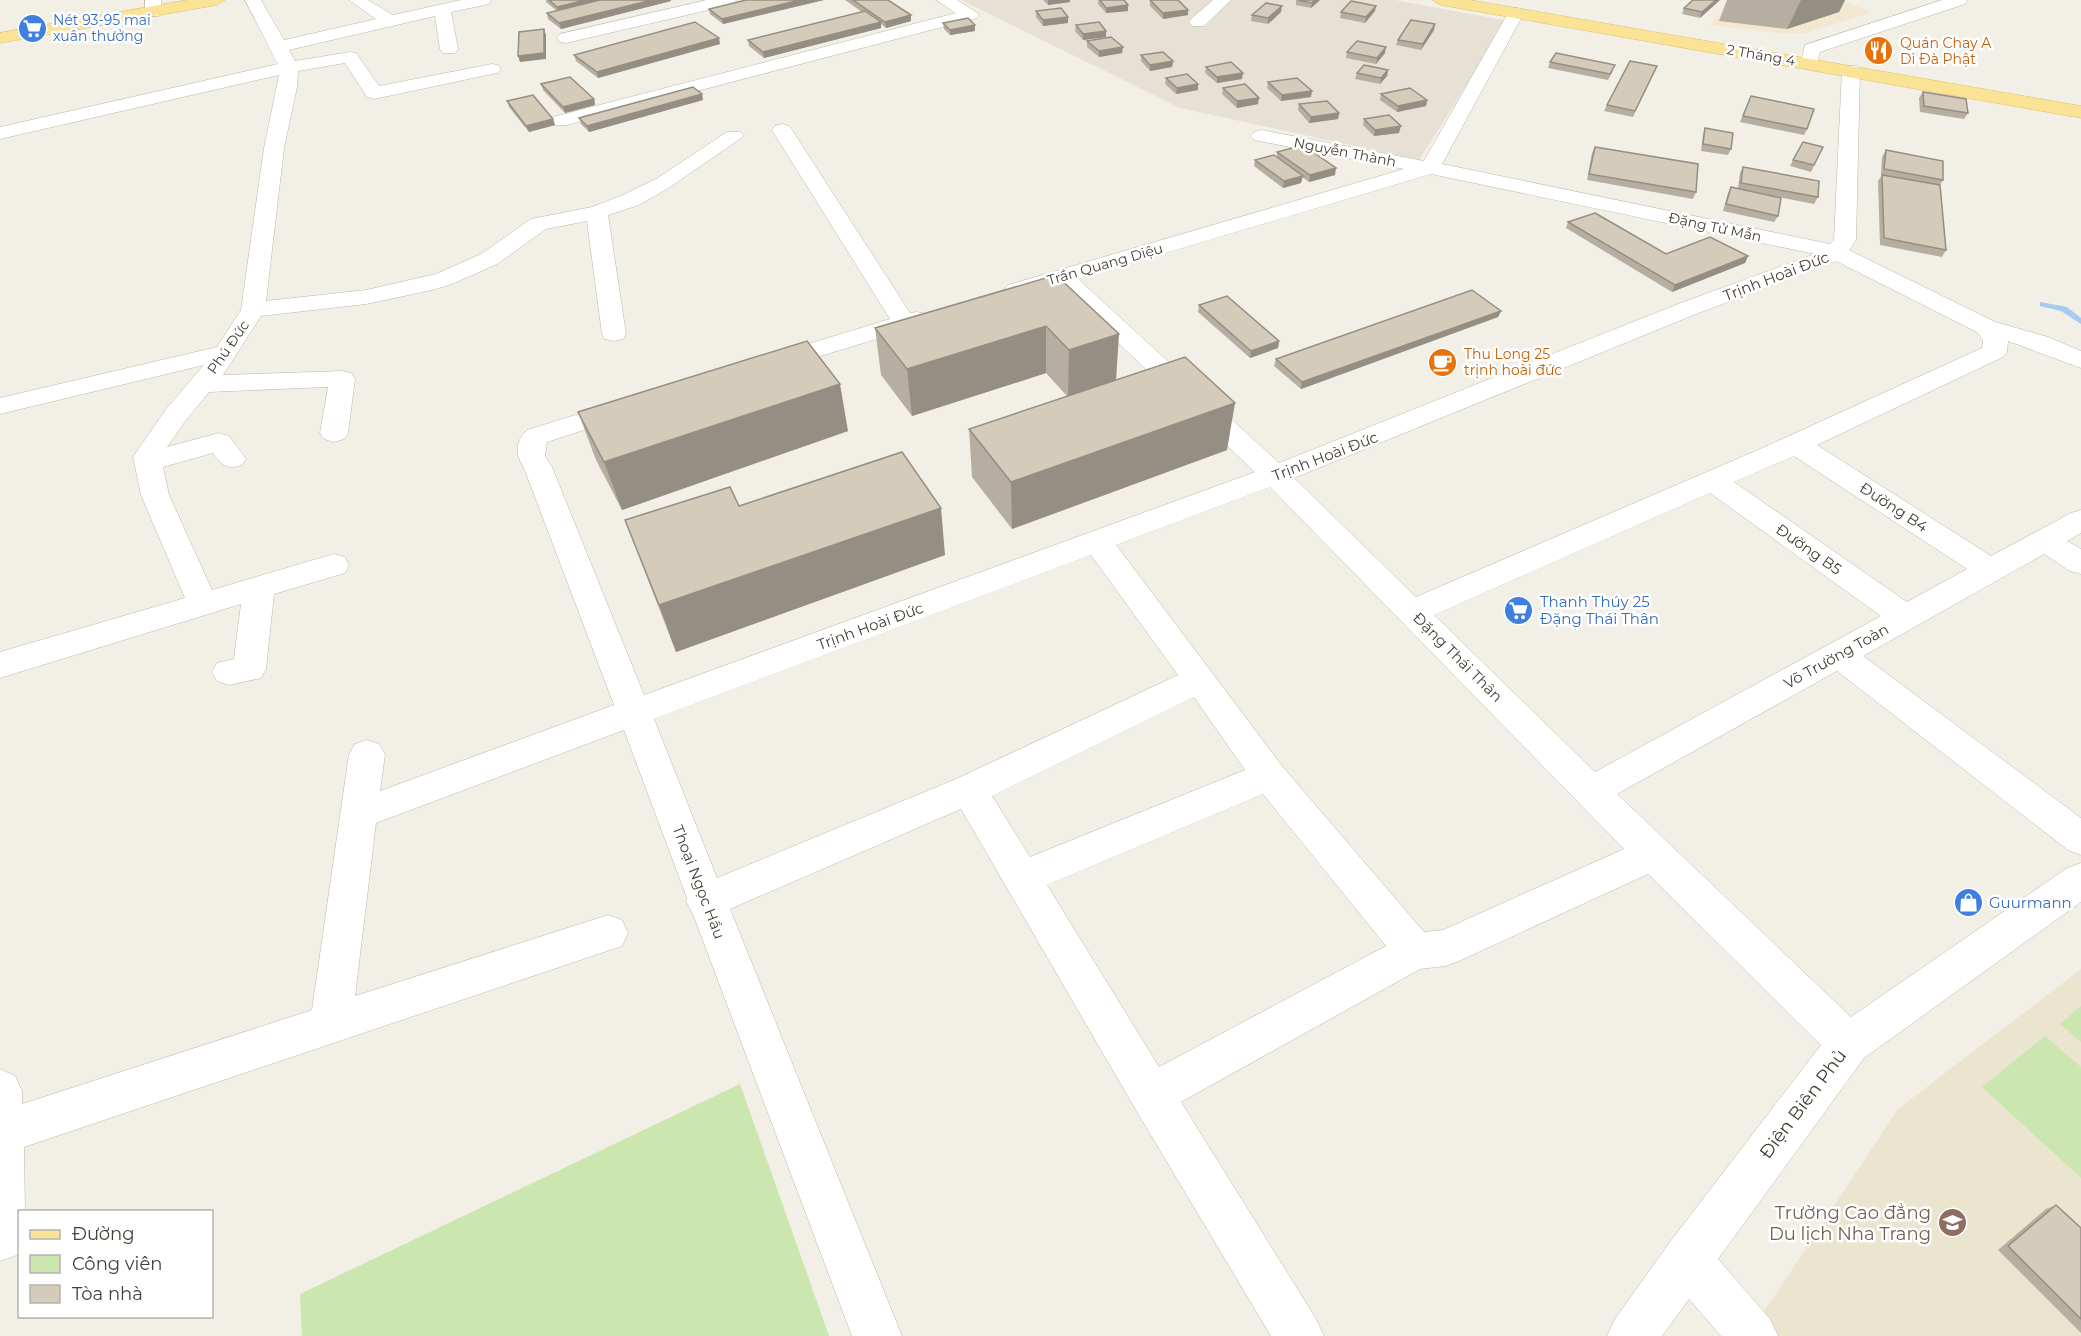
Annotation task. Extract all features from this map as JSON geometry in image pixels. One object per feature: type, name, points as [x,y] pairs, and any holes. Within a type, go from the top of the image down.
[{"type":"main road","points":[[0,38],[153,6],[217,0]]},
{"type":"main road","name":"2 Tháng 4","points":[[1441,0],[1520,7],[1810,56],[2081,97]]},
{"type":"main road","name":"2 Tháng 4","points":[[1810,56],[1851,70],[2081,112]]},
{"type":"street","points":[[253,0],[284,57]]},
{"type":"street","points":[[357,0],[390,21]]},
{"type":"street","points":[[0,133],[284,57],[390,21],[483,0]]},
{"type":"street","points":[[566,38],[728,0]]},
{"type":"street","points":[[560,121],[970,14],[944,0]]},
{"type":"street","points":[[1198,22],[1223,0]]},
{"type":"street","points":[[1810,56],[1959,0]]},
{"type":"street","points":[[1430,168],[1520,7]]},
{"type":"street","points":[[442,9],[449,49]]},
{"type":"street","points":[[284,57],[350,57],[374,93],[492,69]]},
{"type":"street","name":"Phú Đức","points":[[148,462],[147,457],[176,414],[227,352],[253,310],[274,148],[288,87],[284,57]]},
{"type":"street","name":"Trịnh Hoài Đức","points":[[359,814],[1275,475],[1687,309],[1818,262],[1836,252],[1845,240],[1851,70]]},
{"type":"street","points":[[782,130],[904,323]]},
{"type":"street","points":[[253,310],[366,297],[424,285],[489,259],[539,224],[597,212],[631,200],[663,183],[734,136]]},
{"type":"street","name":"Nguyễn Thành","points":[[1261,136],[1430,168]]},
{"type":"street","name":"Đặng Tử Mẫn","points":[[1430,168],[1836,252],[1986,327],[2039,342],[2081,360]]},
{"type":"street","name":"Trần Quang Diệu","points":[[994,297],[1430,168]]},
{"type":"street","points":[[597,212],[614,334]]},
{"type":"street","name":"Đặng Thái Thân","points":[[1062,277],[1275,475],[1653,854],[1849,1044]]},
{"type":"street","points":[[746,371],[938,313]]},
{"type":"street","points":[[1412,611],[1797,445],[1994,352],[1996,340],[1986,327]]},
{"type":"street","points":[[0,406],[227,352]]},
{"type":"street","points":[[201,384],[342,380],[334,433]]},
{"type":"street","name":"Thoại Ngọc Hầu","points":[[644,402],[542,433],[532,441],[531,457],[542,478],[635,713],[705,901],[877,1336]]},
{"type":"street","points":[[204,604],[155,495],[148,462],[219,442],[232,459]]},
{"type":"street","name":"Đường B4","points":[[1797,445],[1990,570]]},
{"type":"street","name":"Đường B5","points":[[1713,482],[1905,617]]},
{"type":"street","name":"Võ Trường Toàn","points":[[1592,791],[2081,520]]},
{"type":"street","points":[[2044,540],[2081,563]]},
{"type":"street","points":[[1097,541],[1269,776],[1415,951]]},
{"type":"street","points":[[0,665],[334,565]]},
{"type":"street","points":[[229,672],[249,669],[259,588]]},
{"type":"street","points":[[1839,655],[2081,839]]},
{"type":"street","points":[[705,901],[969,790],[1200,679]]},
{"type":"street","points":[[331,1024],[367,754]]},
{"type":"street","points":[[1022,878],[1269,776]]},
{"type":"street","points":[[969,790],[1151,1095],[1299,1336]]},
{"type":"street","points":[[1151,1095],[1415,951],[1445,948],[1653,854]]},
{"type":"street","name":"Điện Biên Phủ","points":[[1632,1336],[1849,1044],[2081,879]]},
{"type":"street","points":[[0,1238],[3,1196],[1,1112],[331,1024],[608,933]]},
{"type":"street","points":[[1687,1259],[1753,1336]]},
{"type":"shaded area","points":[[961,0],[1395,0],[1507,21],[1419,160],[1180,108]]},
{"type":"shaded area","points":[[1841,0],[1872,12],[1806,33],[1784,34],[1711,25],[1723,10]]},
{"type":"shaded area","name":"Trường Cao đẳng Du lịch Nha Trang","points":[[2081,969],[2081,1336],[1748,1336],[1898,1109]]},
{"type":"green space","points":[[2081,1006],[2081,1042],[2060,1024]]},
{"type":"green space","points":[[2045,1036],[2081,1067],[2081,1178],[1982,1087]]},
{"type":"green space","points":[[740,1084],[829,1336],[302,1336],[300,1294]]},
{"type":"building","points":[[549,0],[586,0],[557,7]]},
{"type":"building","points":[[600,0],[652,0],[559,23],[547,13]]},
{"type":"building","points":[[746,0],[800,0],[722,19],[709,9]]},
{"type":"building","points":[[853,0],[888,0],[911,15],[885,22]]},
{"type":"building","points":[[1100,0],[1124,0],[1128,5],[1106,8]]},
{"type":"building","points":[[1150,0],[1178,0],[1188,10],[1163,13]]},
{"type":"building","points":[[1298,0],[1315,0],[1312,3]]},
{"type":"building","points":[[1693,0],[1716,0],[1702,12],[1684,8]]},
{"type":"building","points":[[1351,1],[1376,6],[1366,17],[1341,12]]},
{"type":"building","points":[[1266,3],[1282,6],[1268,18],[1252,15]]},
{"type":"building","points":[[1061,8],[1068,17],[1043,20],[1036,11]]},
{"type":"building","points":[[865,11],[881,22],[763,52],[748,40]]},
{"type":"building","points":[[968,18],[975,25],[950,30],[943,23]]},
{"type":"building","points":[[1411,20],[1435,24],[1423,44],[1398,40]]},
{"type":"building","points":[[695,22],[719,38],[597,72],[574,55]]},
{"type":"building","points":[[1099,22],[1106,31],[1083,34],[1076,25]]},
{"type":"building","points":[[544,29],[544,53],[518,56],[519,32]]},
{"type":"building","points":[[1111,37],[1123,47],[1099,51],[1087,41]]},
{"type":"building","points":[[1357,41],[1386,47],[1377,58],[1347,52]]},
{"type":"building","points":[[1163,52],[1173,61],[1150,65],[1141,55]]},
{"type":"building","points":[[1556,53],[1615,65],[1610,74],[1550,62]]},
{"type":"building","points":[[1630,61],[1657,66],[1635,111],[1607,105]]},
{"type":"building","points":[[1231,62],[1243,73],[1217,77],[1206,67]]},
{"type":"building","points":[[1364,65],[1388,70],[1381,78],[1357,73]]},
{"type":"building","points":[[1187,74],[1198,84],[1177,88],[1166,78]]},
{"type":"building","points":[[570,77],[594,99],[563,107],[541,84]]},
{"type":"building","points":[[1297,78],[1312,91],[1282,95],[1268,82]]},
{"type":"building","points":[[1245,84],[1259,98],[1237,101],[1223,88]]},
{"type":"building","points":[[693,87],[702,94],[587,126],[579,118]]},
{"type":"building","points":[[1410,88],[1427,100],[1398,106],[1381,94]]},
{"type":"building","points":[[1923,92],[1966,99],[1968,113],[1924,106]]},
{"type":"building","points":[[533,95],[553,119],[526,126],[507,101]]},
{"type":"building","points":[[1751,96],[1814,109],[1807,129],[1743,116]]},
{"type":"building","points":[[1327,101],[1339,113],[1311,117],[1299,104]]},
{"type":"building","points":[[1389,115],[1401,126],[1375,130],[1364,119]]},
{"type":"building","points":[[1705,128],[1733,133],[1731,149],[1703,144]]},
{"type":"building","points":[[1803,142],[1823,147],[1814,165],[1793,160]]},
{"type":"building","points":[[1303,145],[1336,168],[1310,175],[1277,152]]},
{"type":"building","points":[[1595,147],[1698,164],[1696,192],[1589,174]]},
{"type":"building","points":[[1886,150],[1943,161],[1943,180],[1884,169]]},
{"type":"building","points":[[1274,155],[1303,176],[1284,181],[1255,160]]},
{"type":"building","points":[[1743,167],[1819,181],[1818,197],[1741,183]]},
{"type":"building","points":[[1882,175],[1940,185],[1946,250],[1884,238]]},
{"type":"building","points":[[1731,187],[1781,198],[1778,216],[1726,204]]},
{"type":"building","points":[[1595,213],[1666,254],[1710,237],[1748,256],[1675,285],[1568,222]]},
{"type":"building","points":[[1056,275],[1119,334],[1069,350],[1046,326],[907,369],[875,328]]},
{"type":"building","points":[[1472,290],[1501,311],[1302,382],[1276,359]]},
{"type":"building","points":[[1227,296],[1279,341],[1251,351],[1199,305]]},
{"type":"building","points":[[807,341],[840,384],[604,462],[578,412]]},
{"type":"building","points":[[1185,357],[1235,403],[1011,482],[969,429]]},
{"type":"building","points":[[902,452],[941,508],[659,605],[625,520],[730,487],[739,506]]},
{"type":"building","points":[[2056,1205],[2081,1228],[2081,1319],[2008,1246]]},
{"type":"waterway","points":[[2043,304],[2064,309],[2081,322]]},
{"type":"place","name":"Nét 93-95 mai xuân thưởng","points":[[32,28]]},
{"type":"place","name":"Quán Chay A Di Đà Phật","points":[[1879,51]]},
{"type":"place","name":"Thu Long 25 trịnh hoài đức","points":[[1443,362]]},
{"type":"place","name":"Thanh Thúy 25 Đặng Thái Thân","points":[[1519,610]]},
{"type":"place","name":"Guurmann","points":[[1968,902]]},
{"type":"place","name":"Trường Cao đẳng Du lịch Nha Trang","points":[[1952,1223]]}]
